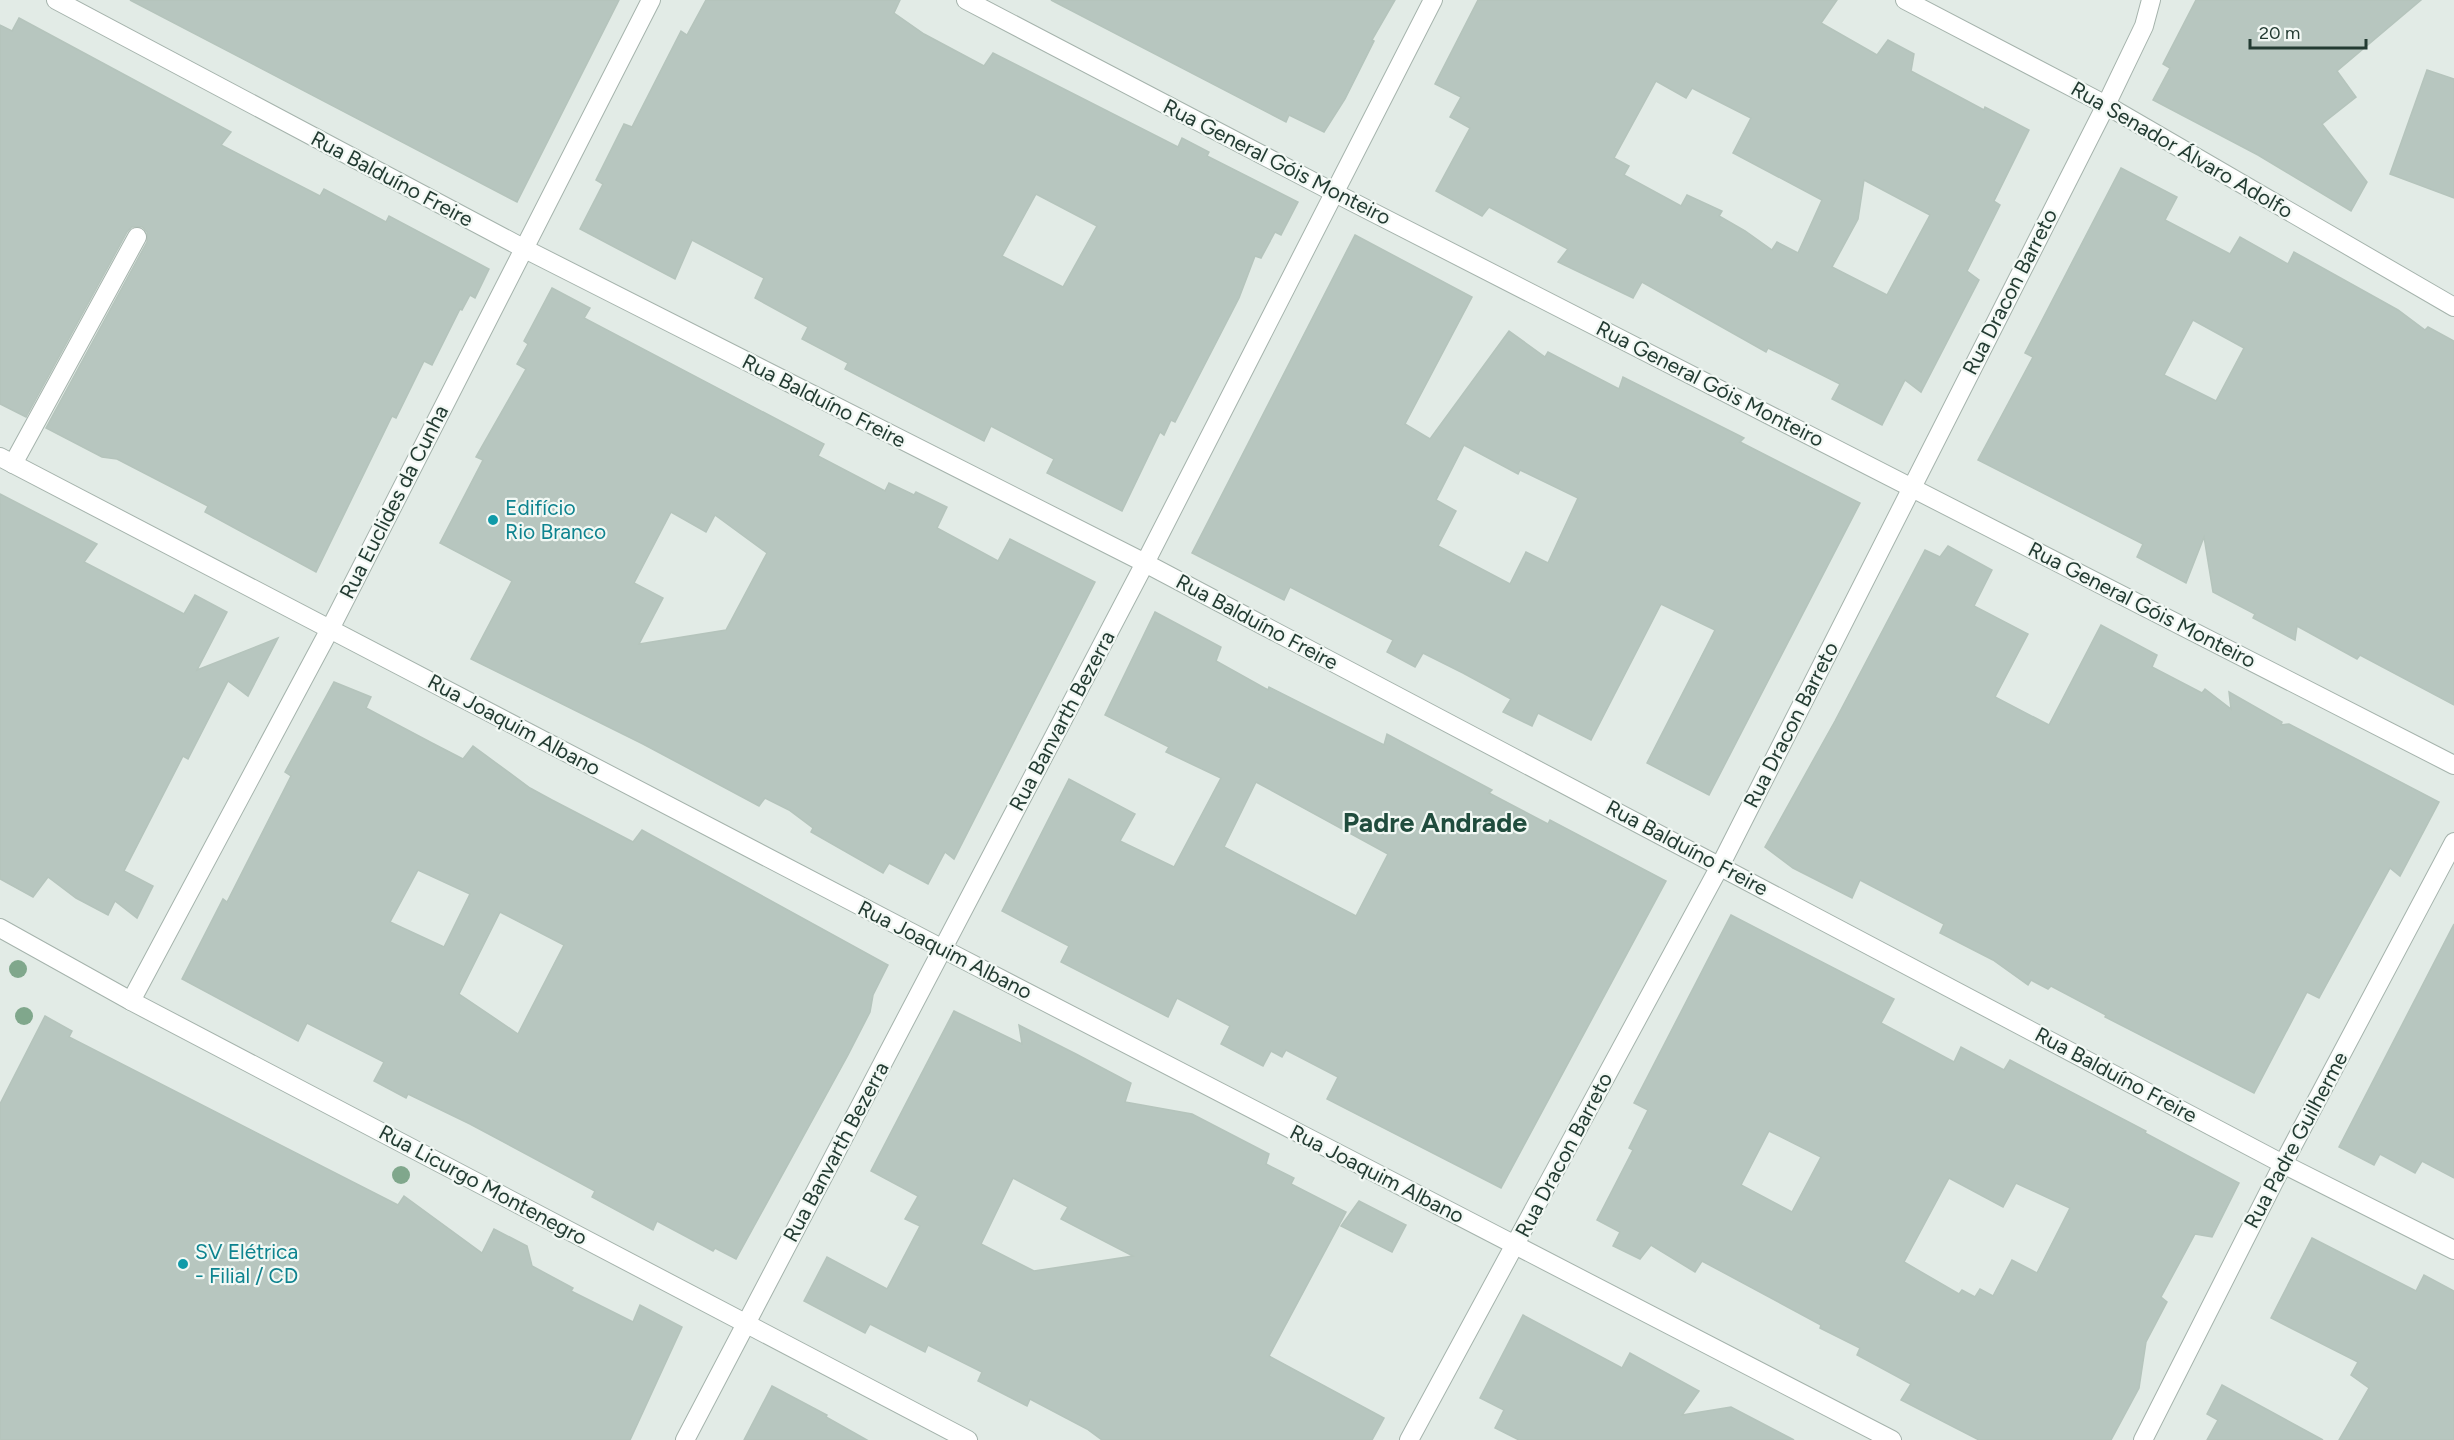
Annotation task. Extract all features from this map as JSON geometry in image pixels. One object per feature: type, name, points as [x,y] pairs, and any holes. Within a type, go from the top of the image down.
[{"type":"street","name":"Rua Balduíno Freire","points":[[56,0],[523,248],[1145,563],[2283,1164],[2454,1250]]},
{"type":"street","name":"Rua Euclides da Cunha","points":[[130,1001],[330,629],[651,0]]},
{"type":"street","name":"Rua General Góis Monteiro","points":[[966,0],[1333,192],[2454,765]]},
{"type":"street","name":"Rua Banvarth Bezerra","points":[[685,1440],[1145,563],[1433,0]]},
{"type":"street","name":"Rua Senador Álvaro Adolfo","points":[[1905,0],[2106,105],[2454,307]]},
{"type":"street","name":"Rua Dracon Barreto","points":[[1409,1440],[1720,866],[2106,105],[2144,26],[2151,0]]},
{"type":"street","points":[[6,460],[137,237]]},
{"type":"street","name":"Rua Joaquim Albano","points":[[6,460],[943,949],[1892,1440]]},
{"type":"street","name":"Rua Padre Guilherme","points":[[2143,1440],[2283,1164],[2454,842]]},
{"type":"street","name":"Rua Licurgo Montenegro","points":[[0,928],[130,1001],[968,1440]]},
{"type":"building","points":[[130,0],[619,0],[517,202]]},
{"type":"building","points":[[706,0],[900,0],[894,13],[924,34],[984,66],[993,53],[1178,147],[1182,138],[1209,152],[1207,156],[1298,202],[1281,235],[1275,232],[1261,258],[1255,256],[1239,298],[1175,422],[1171,420],[1164,435],[1160,432],[1122,511],[1047,473],[1054,459],[991,426],[984,441],[845,369],[848,363],[802,339],[808,327],[755,298],[764,278],[692,240],[675,279],[580,229],[603,184],[596,180],[624,124],[632,127],[681,31],[687,35]],"holes":[[[1036,194],[1097,226],[1063,287],[1002,256]]]},
{"type":"building","points":[[1051,0],[1395,0],[1372,40],[1374,41],[1345,99],[1324,132],[1289,115],[1286,122]]},
{"type":"building","points":[[1478,0],[1837,0],[1821,23],[1877,55],[1888,40],[1914,54],[1911,71],[1984,110],[1985,107],[2029,130],[1994,201],[2000,205],[1967,271],[1979,280],[1921,392],[1905,380],[1882,425],[1832,399],[1840,384],[1768,348],[1766,352],[1642,282],[1633,298],[1558,262],[1568,249],[1489,207],[1482,216],[1436,191],[1470,128],[1450,117],[1461,97],[1435,84]],"holes":[[[1656,81],[1686,98],[1692,88],[1751,118],[1733,153],[1822,200],[1798,253],[1777,242],[1772,250],[1719,216],[1722,211],[1687,195],[1681,206],[1624,175],[1629,166],[1614,158]],[[1864,180],[1930,215],[1887,295],[1832,267],[1858,219]]]},
{"type":"building","points":[[2196,0],[2421,0],[2337,71],[2356,97],[2322,124],[2367,182],[2351,211],[2258,155],[2153,100],[2170,68],[2163,64]]},
{"type":"building","points":[[19,18],[231,132],[221,145],[320,196],[324,189],[386,222],[389,216],[489,269],[475,298],[470,295],[462,310],[460,309],[432,365],[424,361],[396,418],[392,416],[316,572],[205,512],[208,506],[117,459],[102,457],[46,428],[147,242],[147,232],[142,227],[132,227],[127,232],[26,417],[0,404],[0,25],[12,31]]},
{"type":"building","points":[[2427,70],[2454,79],[2454,198],[2390,174]]},
{"type":"building","points":[[2121,168],[2177,197],[2165,220],[2230,254],[2240,237],[2288,264],[2294,252],[2398,310],[2425,330],[2428,327],[2454,341],[2454,705],[2360,655],[2357,659],[2297,626],[2295,640],[2253,618],[2255,614],[2213,592],[2204,537],[2186,583],[2137,557],[2143,544],[1978,460],[2033,357],[2025,353]],"holes":[[[2193,320],[2244,348],[2216,401],[2164,375]]]},
{"type":"building","points":[[1355,235],[1472,297],[1405,424],[1430,439],[1509,331],[1545,357],[1548,352],[1619,389],[1623,377],[1744,438],[1740,442],[1860,503],[1709,795],[1647,763],[1715,630],[1661,604],[1591,740],[1538,713],[1532,726],[1503,712],[1511,699],[1463,673],[1423,653],[1415,667],[1387,652],[1393,640],[1290,587],[1284,600],[1192,553]],"holes":[[[1464,445],[1518,474],[1520,470],[1578,498],[1548,563],[1526,552],[1510,584],[1438,546],[1456,511],[1436,500]]]},
{"type":"building","points":[[552,288],[590,308],[584,318],[824,444],[818,456],[885,491],[889,483],[914,495],[916,492],[947,507],[937,528],[998,561],[1010,539],[1095,582],[954,859],[945,852],[928,884],[889,863],[883,873],[811,832],[813,828],[789,810],[765,798],[759,806],[643,744],[471,659],[512,581],[440,543],[483,460],[476,457],[526,369],[517,364],[528,344],[524,341]],"holes":[[[671,512],[706,532],[715,515],[767,553],[726,630],[639,644],[663,598],[634,583]]]},
{"type":"building","points":[[0,494],[97,544],[84,562],[184,614],[195,595],[227,612],[197,670],[278,638],[248,696],[228,681],[188,759],[183,756],[124,871],[153,886],[137,918],[115,901],[108,915],[76,898],[48,877],[33,897],[0,879]]},
{"type":"building","points":[[1948,546],[1992,570],[1974,606],[2028,634],[1995,697],[2049,725],[2101,625],[2157,655],[2152,667],[2202,693],[2205,689],[2231,709],[2229,692],[2282,722],[2281,725],[2289,724],[2439,802],[2400,876],[2390,868],[2319,998],[2307,992],[2254,1093],[2105,1017],[2106,1015],[2051,986],[2048,989],[2031,980],[2028,985],[1993,960],[1940,933],[1944,924],[1860,880],[1852,898],[1793,868],[1765,847],[1835,721],[1925,550],[1940,557]]},
{"type":"building","points":[[1155,612],[1221,647],[1216,661],[1268,690],[1269,687],[1384,745],[1387,734],[1492,790],[1489,793],[1548,824],[1550,820],[1666,881],[1501,1188],[1327,1099],[1338,1077],[1286,1050],[1282,1057],[1271,1051],[1263,1066],[1221,1044],[1230,1026],[1177,998],[1168,1017],[1061,962],[1069,946],[1002,911],[1069,779],[1135,814],[1120,841],[1174,867],[1221,778],[1166,752],[1169,747],[1105,715]],"holes":[[[1256,782],[1388,854],[1356,916],[1224,847]]]},
{"type":"building","points":[[334,682],[371,697],[366,708],[463,759],[473,746],[530,788],[552,800],[633,842],[642,830],[888,965],[873,995],[870,1012],[848,1055],[736,1259],[715,1248],[713,1251],[657,1221],[653,1230],[592,1197],[595,1191],[470,1124],[408,1094],[406,1098],[374,1081],[384,1062],[307,1023],[298,1041],[182,979],[223,899],[227,902],[291,776],[285,772]],"holes":[[[418,870],[470,894],[444,947],[390,922]],[[500,912],[564,945],[518,1034],[459,994]]]},
{"type":"building","points":[[1731,915],[1894,999],[1881,1023],[1954,1062],[1961,1047],[2004,1070],[2010,1060],[2146,1131],[2145,1133],[2239,1183],[2212,1237],[2195,1234],[2161,1297],[2167,1302],[2146,1342],[2139,1388],[2111,1440],[1979,1440],[1901,1400],[1911,1384],[1857,1355],[1860,1348],[1702,1261],[1695,1272],[1651,1245],[1640,1259],[1613,1246],[1620,1232],[1597,1220],[1633,1150],[1629,1148],[1648,1110],[1634,1103]],"holes":[[[1769,1131],[1821,1157],[1792,1212],[1741,1185]],[[1949,1178],[2003,1207],[2016,1183],[2070,1208],[2037,1273],[2012,1260],[1993,1296],[1980,1289],[1975,1297],[1962,1290],[1959,1294],[1904,1262]]]},
{"type":"building","points":[[2454,924],[2454,1178],[2422,1161],[2415,1173],[2380,1154],[2374,1165],[2339,1147]]},
{"type":"building","points":[[954,1011],[1022,1044],[1019,1025],[1131,1083],[1125,1102],[1192,1114],[1269,1154],[1266,1164],[1294,1178],[1291,1184],[1346,1212],[1269,1356],[1384,1418],[1372,1440],[1102,1440],[1087,1429],[1030,1399],[1027,1406],[978,1381],[982,1372],[928,1345],[925,1352],[870,1324],[865,1333],[804,1301],[827,1257],[887,1289],[920,1226],[905,1219],[918,1196],[871,1171]],"holes":[[[1013,1178],[1068,1207],[1061,1219],[1133,1256],[1034,1271],[981,1244]]]},
{"type":"building","name":"SV Elétrica - Filial / CD","points":[[45,1016],[72,1031],[69,1037],[398,1205],[404,1196],[482,1253],[494,1229],[527,1246],[532,1266],[573,1288],[571,1291],[633,1322],[640,1305],[682,1327],[630,1440],[0,1440],[0,1104]]},
{"type":"building","points":[[1359,1201],[1406,1225],[1392,1252],[1341,1226]]},
{"type":"building","points":[[2312,1238],[2416,1291],[2424,1275],[2454,1291],[2454,1440],[2339,1440],[2369,1388],[2351,1375],[2358,1362],[2271,1318]]},
{"type":"building","points":[[1523,1315],[1622,1368],[1630,1353],[1699,1391],[1682,1415],[1731,1407],[1794,1440],[1519,1440],[1495,1428],[1504,1410],[1480,1398]]},
{"type":"building","points":[[2222,1385],[2323,1440],[2207,1440],[2218,1420],[2207,1414]]},
{"type":"building","points":[[772,1386],[827,1415],[826,1417],[867,1440],[744,1440]]},
{"type":"place","name":"Edifício Rio Branco","points":[[493,520]]},
{"type":"place","name":"SV Elétrica - Filial / CD","points":[[183,1264]]},
{"type":"district","name":"Padre Andrade","points":[[1435,823]]}]
